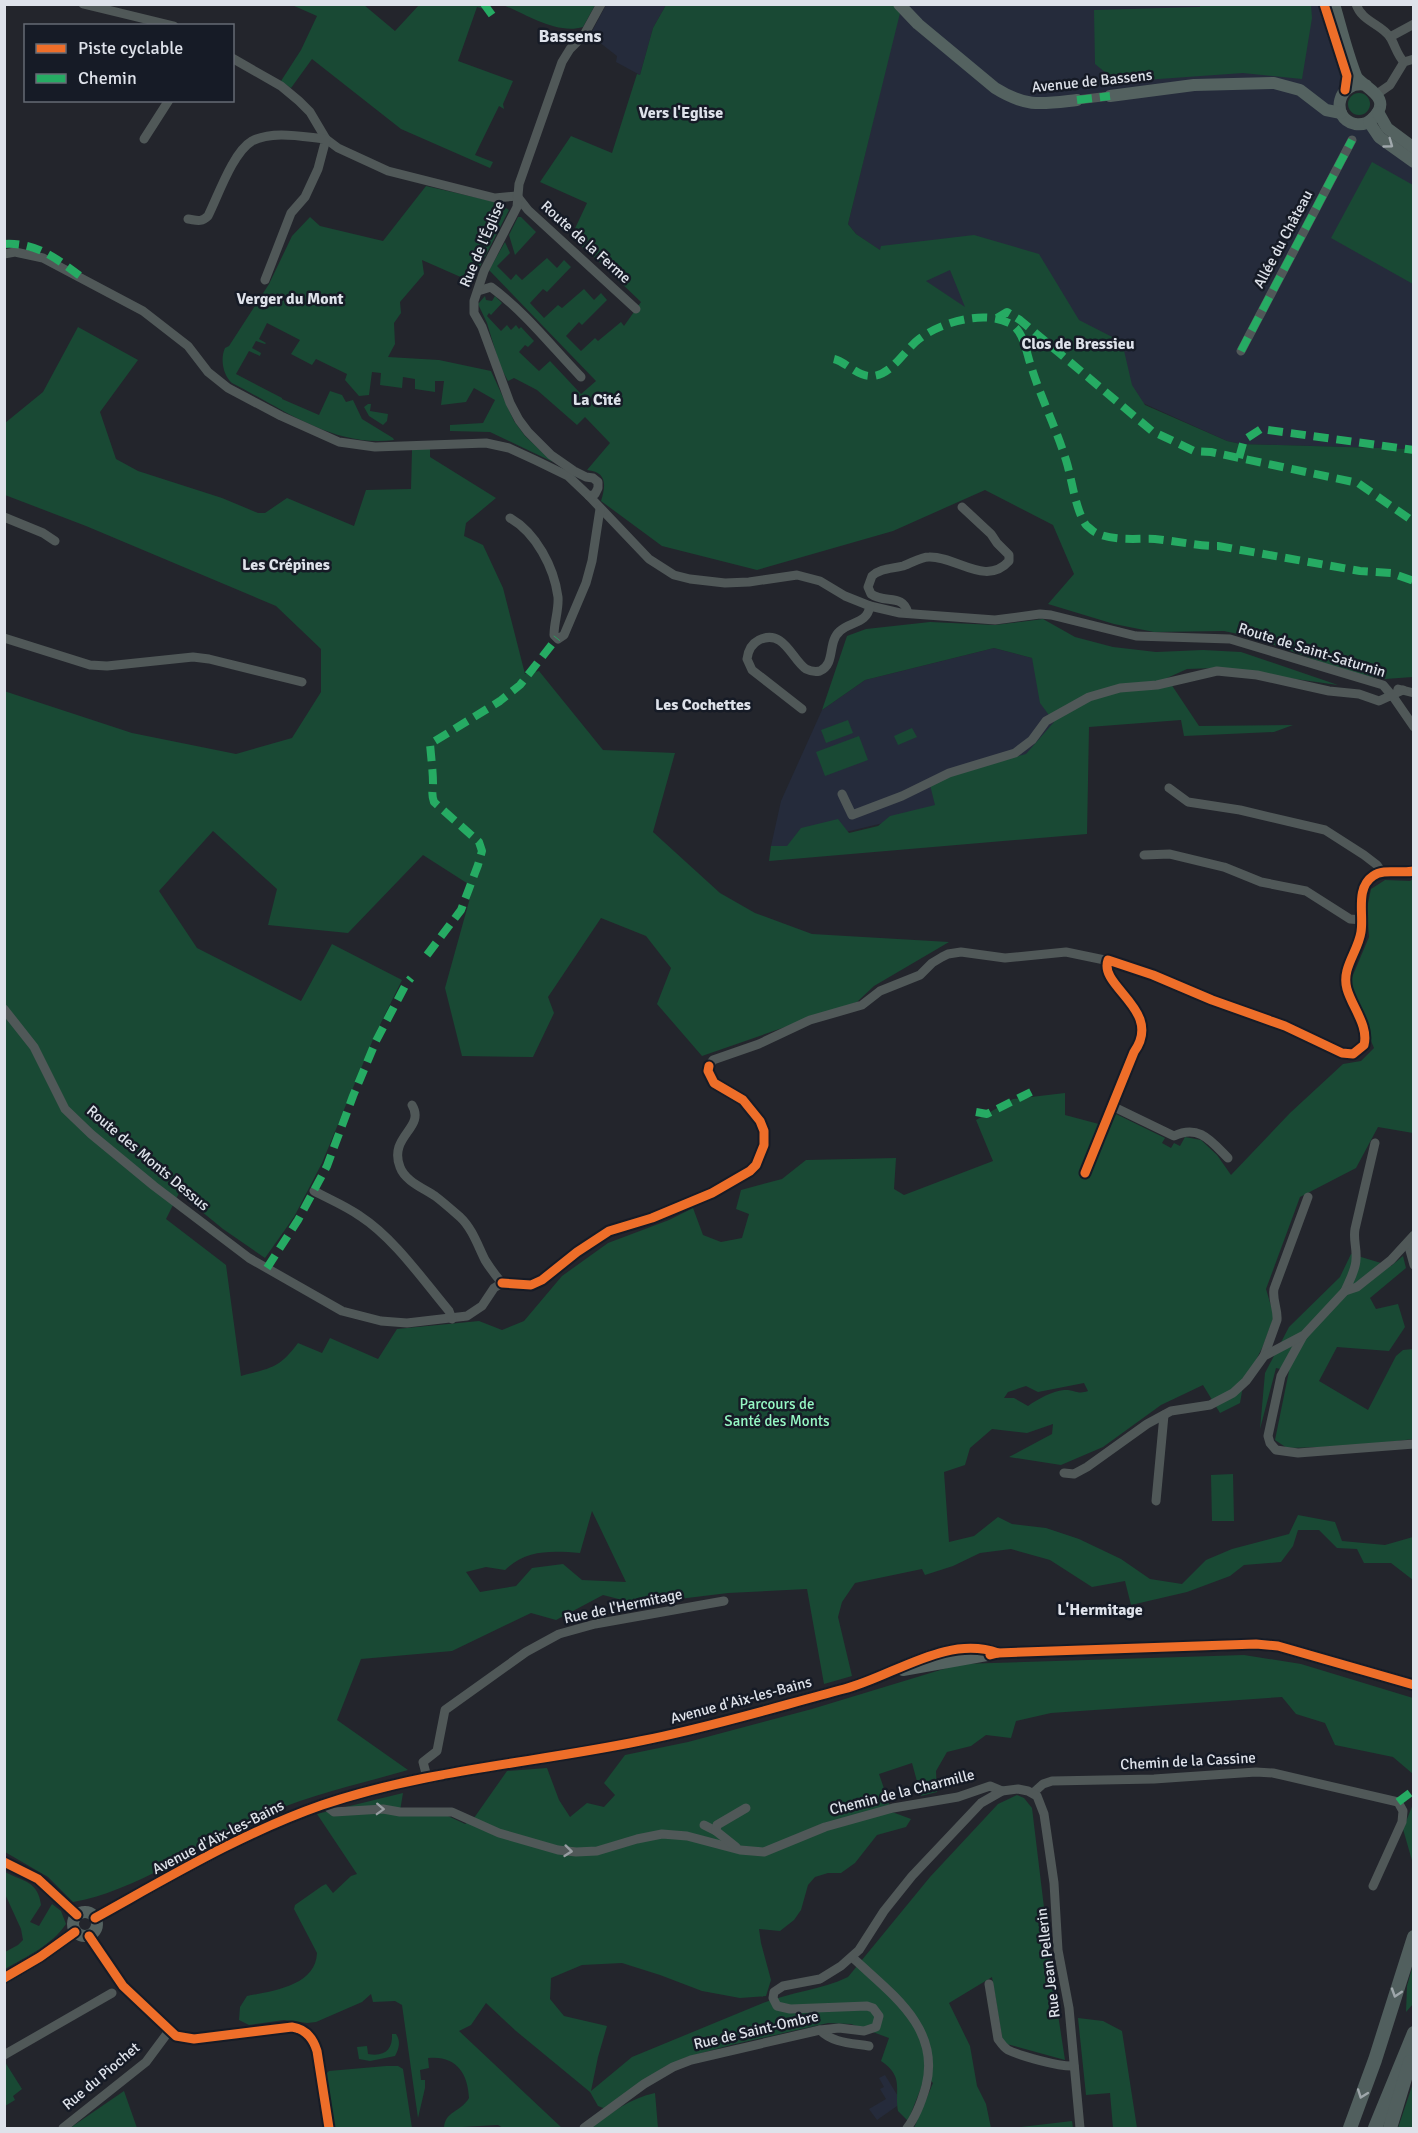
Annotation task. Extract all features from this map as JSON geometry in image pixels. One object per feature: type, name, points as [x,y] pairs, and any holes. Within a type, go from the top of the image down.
[{"type":"highway","points":[[1350,2128],[1375,2060],[1413,1937]]},
{"type":"highway","points":[[1375,2128],[1413,2033]]},
{"type":"highway","points":[[1390,2128],[1413,2051]]},
{"type":"main road","name":"Avenue de Bassens","points":[[899,4],[918,24],[1007,96],[1021,102],[1036,104],[1077,100]]},
{"type":"main road","points":[[1324,4],[1347,76],[1341,113],[1353,123],[1369,122],[1378,112],[1377,94],[1357,79],[1334,4]]},
{"type":"main road","name":"Avenue de Bassens","points":[[1110,96],[1194,85],[1274,83],[1300,90],[1326,110],[1341,113]]},
{"type":"main road","points":[[1318,103],[1343,94],[1355,85],[1366,86]]},
{"type":"main road","points":[[1378,112],[1387,128],[1413,148]]},
{"type":"main road","points":[[1369,122],[1379,137],[1413,162]]},
{"type":"main road","name":"Avenue d'Aix-les-Bains","points":[[95,1918],[240,1839],[324,1804],[427,1777],[642,1741],[846,1689],[896,1671],[998,1653],[1256,1644],[1278,1646],[1413,1685]]},
{"type":"main road","points":[[4,1862],[38,1879],[77,1915]]},
{"type":"main road","points":[[88,1912],[95,1918],[96,1929],[89,1936],[83,1937],[75,1932],[73,1922],[77,1915],[88,1912]]},
{"type":"main road","points":[[4,1978],[40,1957],[75,1932]]},
{"type":"street","points":[[83,4],[166,24]]},
{"type":"street","name":"Rue de l'Église","points":[[589,496],[595,494],[598,482],[594,478],[574,471],[551,455],[528,432],[510,403],[482,327],[474,313],[474,302],[490,256],[517,207],[519,184],[534,136],[550,102],[562,62],[570,49],[584,36],[601,4]]},
{"type":"street","points":[[1356,4],[1359,13],[1365,19],[1390,37],[1404,62]]},
{"type":"street","points":[[1390,37],[1413,24]]},
{"type":"street","points":[[234,59],[281,86],[299,101],[310,112],[326,139],[338,148],[388,171],[495,198],[517,196]]},
{"type":"street","points":[[1377,94],[1390,85],[1404,62],[1413,59]]},
{"type":"street","name":"Avenue de Bassens","points":[[1077,100],[1110,96]]},
{"type":"street","points":[[144,139],[168,102]]},
{"type":"street","points":[[188,219],[199,221],[208,216],[237,156],[254,140],[277,136],[326,139]]},
{"type":"street","points":[[265,279],[291,213],[305,197],[318,169],[326,139]]},
{"type":"street","name":"Allée du Château","points":[[1241,351],[1352,140]]},
{"type":"street","name":"Route de la Ferme","points":[[517,196],[528,210],[636,309]]},
{"type":"street","name":"Route de Saint-Saturnin","points":[[4,255],[15,252],[43,258],[144,311],[188,346],[215,379],[228,388],[318,434],[339,442],[375,447],[486,443],[509,448],[568,476],[649,559],[674,575],[725,583],[797,575],[820,581],[845,596],[888,611],[995,620],[1040,614],[1137,636],[1230,639],[1375,683],[1392,696]]},
{"type":"street","points":[[478,291],[491,287],[498,292],[525,317],[581,377]]},
{"type":"street","points":[[908,613],[906,605],[902,602],[881,599],[870,594],[868,587],[872,576],[883,569],[902,566],[928,557],[951,560],[982,572],[997,570],[1009,561],[1009,555],[992,534],[962,507]]},
{"type":"street","points":[[510,518],[522,525],[546,558],[558,598],[554,635],[558,639],[564,635],[586,584],[600,509]]},
{"type":"street","points":[[4,517],[44,533],[55,541]]},
{"type":"street","points":[[802,710],[752,670],[747,659],[751,646],[762,639],[775,640],[788,647],[806,669],[822,670],[830,660],[832,642],[839,632],[865,617],[870,606]]},
{"type":"street","points":[[4,638],[90,664],[126,665],[193,657],[302,682]]},
{"type":"street","points":[[842,794],[852,815],[860,813],[949,773],[1015,753],[1032,740],[1046,721],[1089,696],[1120,688],[1157,686],[1217,671],[1257,675],[1329,691],[1359,694],[1378,700],[1403,690],[1413,695]]},
{"type":"street","points":[[1392,696],[1413,695]]},
{"type":"street","points":[[1392,696],[1413,728]]},
{"type":"street","points":[[1169,788],[1188,802],[1240,810],[1325,830],[1364,855],[1382,872]]},
{"type":"street","points":[[1144,855],[1170,854],[1224,867],[1261,882],[1306,891],[1350,919],[1362,920]]},
{"type":"street","points":[[412,1105],[416,1112],[416,1119],[400,1141],[397,1156],[400,1169],[408,1178],[437,1197],[462,1219],[487,1263],[502,1283],[531,1285],[542,1280],[577,1252],[609,1231],[652,1218],[712,1193],[750,1172],[758,1162],[764,1145],[764,1131],[760,1121],[743,1100],[714,1083],[708,1071],[713,1060],[759,1044],[810,1020],[862,1005],[880,992],[920,975],[932,963],[948,954],[961,952],[1005,958],[1066,952],[1108,960],[1154,975],[1299,1032],[1342,1053],[1353,1054],[1364,1045],[1365,1032],[1345,980],[1348,963],[1359,941],[1362,896],[1365,885],[1372,876],[1382,872],[1413,871]]},
{"type":"street","points":[[1085,1173],[1134,1052],[1140,1044],[1140,1022],[1134,1006],[1108,975],[1105,967],[1108,960]]},
{"type":"street","name":"Route des Monts Dessus","points":[[4,1009],[34,1047],[65,1108],[91,1134],[154,1186],[249,1258],[342,1311],[381,1321],[407,1323],[467,1316],[482,1306],[495,1288],[502,1283]]},
{"type":"street","points":[[1112,1106],[1174,1136],[1197,1132],[1228,1158]]},
{"type":"street","points":[[1375,1143],[1353,1240],[1357,1258],[1355,1267],[1345,1292],[1304,1335],[1286,1366],[1277,1389],[1268,1436],[1276,1450],[1298,1453],[1413,1444]]},
{"type":"street","points":[[314,1191],[360,1216],[376,1230],[443,1303],[452,1318]]},
{"type":"street","points":[[1064,1473],[1074,1474],[1087,1467],[1147,1424],[1171,1411],[1210,1405],[1221,1400],[1246,1381],[1264,1356],[1277,1320],[1274,1289],[1308,1197]]},
{"type":"street","points":[[1345,1292],[1357,1287],[1391,1260],[1411,1239]]},
{"type":"street","points":[[1411,1239],[1413,1265]]},
{"type":"street","points":[[1264,1356],[1304,1335]]},
{"type":"street","points":[[1156,1501],[1164,1415]]},
{"type":"street","name":"Rue de l'Hermitage","points":[[427,1777],[423,1762],[437,1751],[446,1710],[526,1652],[559,1635],[595,1624],[724,1601]]},
{"type":"street","name":"Chemin de la Cassine","points":[[1002,1791],[1018,1789],[1035,1795],[1043,1784],[1052,1781],[1154,1779],[1256,1772],[1273,1773],[1398,1802],[1403,1811],[1402,1822],[1373,1886]]},
{"type":"street","name":"Chemin de la Charmille","points":[[324,1804],[334,1812],[383,1809],[400,1812],[452,1812],[499,1833],[558,1850],[597,1851],[662,1834],[687,1836],[755,1852],[772,1851],[825,1827],[893,1808],[958,1797],[990,1786],[1002,1791]]},
{"type":"street","points":[[908,2128],[924,2094],[929,2073],[927,2044],[923,2033],[903,2007],[852,1957],[912,1876],[981,1803],[1002,1791]]},
{"type":"street","name":"Rue Jean Pellerin","points":[[1035,1795],[1044,1814],[1054,1883],[1058,1950],[1069,2008],[1080,2128]]},
{"type":"street","points":[[716,1831],[717,1825],[746,1808]]},
{"type":"street","points":[[704,1825],[741,1850]]},
{"type":"street","points":[[89,1936],[123,1986],[176,2036],[187,2039],[285,2027],[298,2028],[303,2031],[314,2040],[317,2051],[329,2128]]},
{"type":"street","name":"Rue de Saint-Ombre","points":[[584,2128],[652,2079],[691,2060],[820,2030],[840,2028],[871,2030],[876,2027],[879,2016],[867,2006],[790,2009],[774,2002],[774,1992],[783,1986],[820,1979],[852,1957]]},
{"type":"street","points":[[989,1984],[998,2039],[1003,2046],[1008,2050],[1048,2062],[1074,2066]]},
{"type":"street","points":[[4,2055],[112,1993]]},
{"type":"street","points":[[820,2030],[825,2036],[834,2040],[869,2046]]},
{"type":"street","name":"Rue du Piochet","points":[[63,2128],[146,2062],[169,2031]]},
{"type":"shaded area","points":[[606,5],[666,5],[653,28],[640,75],[616,62],[617,56],[590,35]]},
{"type":"shaded area","points":[[897,5],[1324,5],[1347,76],[1341,113],[1364,124],[1413,162],[1413,449],[1241,444],[1227,441],[1030,352],[856,234],[848,224],[900,9]]},
{"type":"shaded area","points":[[994,648],[1032,658],[1059,730],[1021,790],[787,846],[771,846],[781,801],[822,710],[865,680]]},
{"type":"shaded area","points":[[885,2075],[899,2098],[897,2106],[877,2120],[869,2109],[886,2099],[880,2089],[884,2087],[879,2078]]},
{"type":"green space","points":[[481,4],[484,9],[477,7],[458,61],[513,81],[503,104],[504,109],[499,106],[475,155],[493,162],[490,168],[401,129],[312,59],[291,88],[281,81],[301,50],[317,16],[292,5],[364,5],[395,31],[419,5]]},
{"type":"green space","points":[[1200,4],[1311,5],[1312,18],[1302,79],[1243,73],[1117,82],[1095,64],[1094,10],[1200,7]]},
{"type":"green space","points":[[503,5],[595,5],[583,27],[573,29],[552,26]]},
{"type":"green space","points":[[666,5],[897,5],[901,9],[848,224],[856,234],[880,250],[881,246],[974,235],[1039,254],[1079,320],[1122,342],[1132,385],[1145,405],[1227,441],[1241,444],[1413,449],[1413,677],[1385,679],[1354,674],[1252,637],[1224,631],[1154,632],[1114,624],[1048,604],[1074,574],[1053,525],[985,490],[893,531],[757,570],[662,546],[601,501],[604,490],[602,476],[587,470],[610,443],[585,417],[577,425],[537,390],[514,378],[508,381],[500,366],[487,323],[478,304],[485,296],[486,300],[492,301],[495,296],[502,303],[491,315],[489,313],[487,316],[501,331],[507,325],[511,330],[516,325],[519,329],[521,327],[534,341],[528,347],[525,345],[519,352],[539,371],[550,361],[581,394],[596,381],[489,270],[505,242],[510,253],[497,266],[511,280],[516,274],[522,280],[547,258],[557,268],[564,260],[571,267],[547,292],[543,289],[530,303],[544,318],[558,305],[562,308],[584,289],[594,300],[601,293],[607,300],[582,325],[579,322],[566,336],[581,351],[595,338],[598,341],[621,322],[624,326],[641,302],[571,237],[587,203],[540,182],[571,136],[612,153],[637,74],[640,75],[653,28]],"holes":[[[950,270],[965,307],[926,281]]]},
{"type":"green space","points":[[1359,93],[1367,96],[1370,104],[1367,112],[1359,115],[1351,112],[1348,104],[1351,96]]},
{"type":"green space","points":[[1372,162],[1413,185],[1413,284],[1331,238]]},
{"type":"green space","points":[[426,186],[496,202],[509,210],[472,282],[422,260],[424,274],[400,302],[401,313],[394,323],[395,344],[388,357],[439,360],[491,371],[514,421],[525,436],[553,462],[490,432],[450,431],[450,425],[483,423],[495,400],[474,388],[466,402],[441,405],[444,381],[435,381],[435,392],[415,389],[415,379],[403,377],[402,388],[380,385],[381,373],[372,372],[369,395],[359,396],[345,380],[347,374],[316,359],[312,365],[291,354],[300,340],[267,323],[259,339],[266,343],[256,341],[252,348],[261,353],[260,356],[249,351],[236,374],[282,399],[319,415],[330,391],[342,395],[346,402],[353,400],[362,419],[394,440],[372,441],[330,432],[290,415],[232,383],[226,376],[223,362],[225,348],[229,346],[269,284],[292,236],[310,217],[320,226],[383,241]]},
{"type":"green space","points":[[518,217],[521,217],[536,232],[515,255],[509,235]]},
{"type":"green space","name":"Parcours de Santé des Monts","points":[[78,327],[138,360],[100,412],[116,459],[138,471],[222,498],[258,513],[265,513],[287,498],[354,526],[366,490],[411,489],[412,450],[430,448],[430,457],[496,498],[466,523],[464,536],[483,545],[503,588],[525,674],[539,671],[603,750],[675,753],[653,832],[720,893],[755,913],[812,934],[949,942],[874,986],[857,1002],[702,1056],[657,1004],[671,968],[646,936],[601,918],[548,997],[554,1013],[533,1057],[462,1056],[445,988],[473,887],[423,855],[348,933],[268,925],[277,889],[213,831],[159,891],[197,948],[301,1001],[332,944],[402,980],[374,1037],[322,1163],[294,1217],[265,1258],[223,1229],[179,1193],[166,1219],[226,1265],[241,1376],[279,1363],[298,1343],[322,1353],[330,1338],[378,1359],[397,1329],[479,1321],[502,1330],[524,1321],[562,1276],[608,1243],[669,1220],[693,1208],[703,1235],[721,1242],[742,1238],[749,1214],[736,1209],[741,1190],[782,1179],[806,1160],[896,1158],[894,1189],[904,1195],[993,1161],[976,1120],[1013,1099],[1065,1093],[1065,1115],[1110,1127],[1116,1114],[1165,1138],[1162,1143],[1171,1148],[1174,1143],[1180,1146],[1185,1137],[1201,1140],[1217,1155],[1231,1175],[1290,1113],[1343,1064],[1361,1061],[1374,1048],[1357,1008],[1350,982],[1369,937],[1367,908],[1371,889],[1385,880],[1410,881],[1413,879],[1413,1133],[1378,1127],[1356,1168],[1300,1197],[1266,1289],[1274,1316],[1263,1346],[1243,1386],[1240,1403],[1220,1413],[1203,1385],[1161,1405],[1103,1447],[1061,1465],[1009,1457],[1052,1434],[1053,1424],[1027,1433],[992,1429],[970,1448],[965,1465],[944,1472],[949,1542],[974,1536],[998,1517],[1012,1524],[1046,1528],[1079,1539],[1121,1559],[1150,1579],[1182,1584],[1206,1560],[1232,1549],[1289,1534],[1298,1515],[1335,1522],[1342,1541],[1385,1545],[1413,1537],[1413,1580],[1391,1563],[1364,1563],[1357,1549],[1337,1548],[1319,1530],[1298,1530],[1293,1546],[1281,1562],[1244,1565],[1230,1576],[1187,1592],[1131,1605],[1125,1581],[1092,1587],[1050,1560],[1011,1549],[980,1553],[953,1566],[925,1575],[922,1569],[855,1583],[842,1602],[838,1617],[852,1676],[824,1684],[807,1589],[728,1593],[638,1604],[603,1595],[556,1620],[531,1613],[452,1651],[361,1659],[337,1720],[408,1770],[311,1797],[274,1811],[119,1889],[73,1902],[48,1877],[5,1852],[4,691],[132,733],[236,754],[292,738],[321,692],[321,649],[276,606],[86,526],[5,495],[5,423],[43,392]],"holes":[[[1084,1383],[1088,1391],[1059,1391],[1028,1406],[1014,1398],[1004,1398],[1008,1392],[1026,1386],[1038,1392]],[[592,1511],[626,1582],[582,1580],[563,1564],[532,1568],[516,1586],[480,1592],[466,1572],[486,1567],[505,1570],[522,1558],[540,1553],[580,1553]]]},
{"type":"green space","points":[[371,404],[370,411],[388,414],[387,421],[383,425],[369,416],[364,407]]},
{"type":"green space","points":[[1043,619],[1075,637],[1113,647],[1156,652],[1203,650],[1241,652],[1338,685],[1216,668],[1187,669],[1167,678],[1199,726],[1293,725],[1274,732],[1184,736],[1181,720],[1089,727],[1087,834],[769,861],[771,846],[787,846],[801,828],[838,819],[849,833],[878,826],[890,816],[935,805],[930,785],[957,773],[1026,754],[1054,722],[1040,703],[1032,658],[994,648],[865,680],[822,710],[847,636],[866,629],[930,622],[995,625]]},
{"type":"green space","points":[[848,720],[853,733],[826,743],[821,730]]},
{"type":"green space","points":[[912,728],[917,737],[898,745],[894,736]]},
{"type":"green space","points":[[859,736],[868,760],[825,776],[816,752]]},
{"type":"green space","points":[[1351,1254],[1391,1266],[1403,1256],[1406,1268],[1370,1298],[1376,1309],[1398,1304],[1405,1327],[1389,1351],[1337,1347],[1319,1381],[1368,1410],[1396,1356],[1403,1350],[1413,1349],[1413,1439],[1358,1446],[1287,1448],[1275,1440],[1289,1371],[1276,1368],[1260,1429],[1265,1373],[1289,1327],[1340,1277]]},
{"type":"green space","points":[[1233,1474],[1234,1521],[1212,1521],[1211,1475]]},
{"type":"green space","points":[[1244,1655],[1301,1664],[1413,1698],[1413,1774],[1393,1757],[1335,1745],[1325,1723],[1296,1714],[1282,1697],[1051,1713],[1016,1721],[1011,1738],[986,1735],[971,1746],[947,1752],[936,1771],[937,1792],[921,1796],[912,1763],[879,1774],[892,1812],[911,1819],[906,1827],[877,1835],[855,1863],[841,1873],[828,1873],[815,1877],[808,1885],[801,1910],[794,1920],[780,1931],[759,1929],[771,1980],[766,1996],[740,1998],[702,1991],[622,1963],[582,1965],[551,1978],[550,1999],[564,2016],[607,2026],[591,2091],[632,2057],[763,2003],[848,1977],[930,1877],[998,1804],[1017,1795],[1024,1798],[1032,1808],[1065,2060],[1003,2043],[992,1977],[949,2003],[970,2046],[977,2086],[986,2104],[991,2128],[914,2128],[933,2083],[926,2075],[908,2121],[898,2111],[896,2078],[881,2061],[889,2038],[851,2024],[828,2023],[687,2057],[664,2067],[606,2109],[598,2106],[590,2092],[486,2003],[471,2025],[459,2031],[562,2128],[503,2128],[498,2125],[444,2128],[447,2118],[469,2098],[466,2080],[453,2062],[446,2059],[428,2058],[429,2068],[420,2070],[421,2080],[425,2080],[425,2088],[418,2118],[402,2005],[395,2001],[373,2002],[371,1994],[362,2002],[316,2022],[284,2020],[249,2025],[239,2020],[240,2007],[247,1996],[291,1985],[309,1973],[315,1964],[317,1953],[294,1909],[295,1905],[326,1884],[333,1893],[351,1876],[357,1874],[317,1814],[403,1793],[400,1811],[448,1816],[465,1824],[474,1818],[507,1771],[547,1768],[559,1800],[570,1817],[587,1803],[604,1807],[615,1795],[604,1783],[625,1755],[688,1742],[812,1709],[960,1664]]},
{"type":"green space","points":[[1413,1804],[1413,1864],[1403,1829]]},
{"type":"green space","points":[[5,1872],[29,1883],[37,1891],[41,1905],[30,1922],[39,1926],[52,1904],[61,1911],[66,1924],[46,1944],[5,1969],[5,1952],[23,1940],[21,1929],[5,1894]]},
{"type":"green space","points":[[1413,1965],[1413,2004],[1406,2012],[1407,1986]]},
{"type":"green space","points":[[1078,2018],[1103,2021],[1122,2031],[1137,2128],[1113,2128],[1110,2093],[1086,2095]]},
{"type":"green space","points":[[392,2034],[396,2034],[399,2042],[395,2056],[370,2061],[359,2059],[357,2047],[367,2046],[368,2054],[383,2053],[391,2044]]},
{"type":"green space","points":[[5,2062],[22,2089],[13,2096],[15,2100],[5,2106]]},
{"type":"green space","points":[[398,2066],[403,2069],[412,2128],[334,2128],[326,2074],[329,2071]]},
{"type":"green space","points":[[1413,2083],[1413,2128],[1398,2128]]},
{"type":"green space","points":[[124,2091],[137,2128],[70,2128]]},
{"type":"green space","points":[[655,2093],[658,2128],[591,2128],[629,2102]]},
{"type":"green space","points":[[1072,2121],[1073,2128],[1021,2128],[1021,2127]]},
{"type":"marked path","points":[[484,4],[492,15]]},
{"type":"marked path","points":[[1077,100],[1110,96]]},
{"type":"marked path","points":[[1241,351],[1352,140]]},
{"type":"marked path","points":[[4,244],[27,246],[47,253],[83,278]]},
{"type":"marked path","points":[[997,318],[1007,312],[1020,320],[1152,431],[1194,451],[1211,452],[1358,483],[1414,522]]},
{"type":"marked path","points":[[834,359],[861,374],[878,375],[891,368],[913,344],[928,333],[963,320],[999,319],[1014,326],[1024,342],[1066,460],[1079,511],[1086,525],[1093,531],[1107,537],[1123,539],[1155,539],[1218,546],[1360,571],[1391,573],[1414,581]]},
{"type":"marked path","points":[[1239,458],[1244,440],[1261,429],[1414,450]]},
{"type":"marked path","points":[[427,955],[461,910],[482,851],[479,842],[434,802],[430,744],[500,701],[520,685],[557,638]]},
{"type":"marked path","points":[[267,1268],[298,1220],[327,1166],[376,1041],[411,978]]},
{"type":"marked path","points":[[976,1112],[987,1114],[1031,1092]]},
{"type":"marked path","points":[[1398,1802],[1414,1790]]},
{"type":"cycle path","points":[[1324,4],[1347,76],[1345,90]]},
{"type":"cycle path","points":[[1085,1173],[1141,1037],[1141,1024],[1136,1012],[1112,980],[1107,970],[1108,960],[1285,1026],[1342,1053],[1353,1054],[1364,1045],[1365,1038],[1362,1024],[1349,996],[1346,974],[1361,932],[1361,902],[1364,887],[1367,881],[1377,874],[1414,871]]},
{"type":"cycle path","points":[[502,1283],[531,1285],[542,1280],[577,1252],[609,1231],[652,1218],[712,1193],[750,1171],[756,1165],[764,1145],[764,1131],[760,1121],[743,1100],[714,1083],[708,1071],[709,1066]]},
{"type":"cycle path","points":[[990,1655],[1256,1644],[1278,1646],[1414,1685]]},
{"type":"cycle path","points":[[95,1918],[235,1842],[292,1816],[361,1793],[440,1775],[600,1749],[691,1730],[844,1689],[940,1653],[959,1649],[979,1649],[998,1653]]},
{"type":"cycle path","points":[[4,1862],[38,1879],[77,1915]]},
{"type":"cycle path","points":[[4,1978],[40,1957],[75,1932]]},
{"type":"cycle path","points":[[89,1936],[123,1986],[176,2036],[194,2039],[292,2027],[305,2032],[311,2038],[317,2051],[329,2128]]},
{"type":"district","name":"Bassens","points":[[570,36]]},
{"type":"district","name":"Vers l'Eglise","points":[[681,112]]},
{"type":"district","name":"Verger du Mont","points":[[290,298]]},
{"type":"district","name":"Clos de Bressieu","points":[[1078,343]]},
{"type":"district","name":"La Cité","points":[[597,399]]},
{"type":"district","name":"Les Crépines","points":[[286,564]]},
{"type":"district","name":"Les Cochettes","points":[[703,704]]},
{"type":"district","name":"L'Hermitage","points":[[1100,1609]]}]
